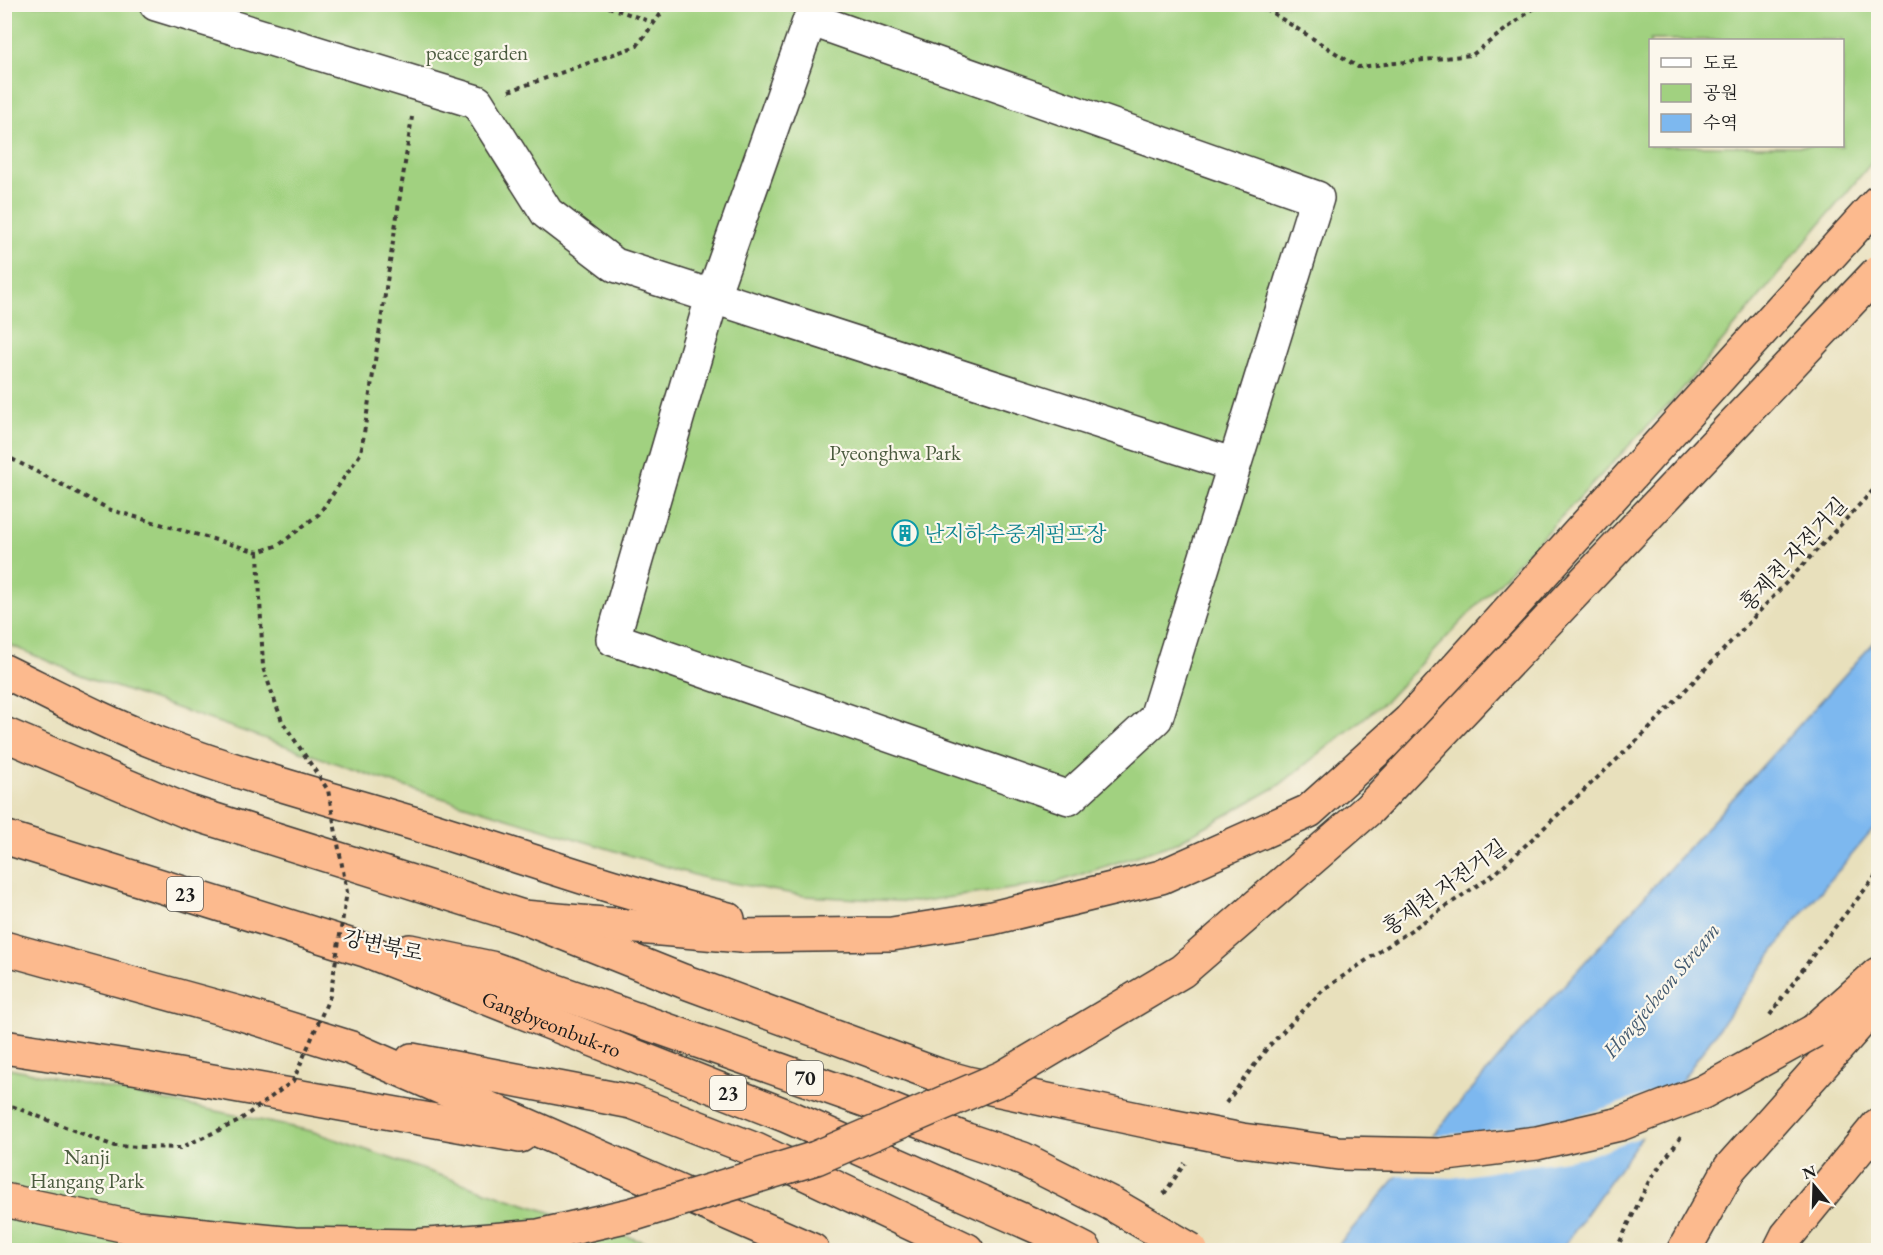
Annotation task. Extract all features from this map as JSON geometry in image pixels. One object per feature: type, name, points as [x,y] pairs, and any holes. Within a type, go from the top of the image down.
[{"type":"highway","points":[[523,918],[741,936],[892,934],[992,918],[1161,877],[1309,811],[1409,721],[1878,202]]},
{"type":"highway","points":[[4,1200],[136,1228],[294,1244],[416,1246],[538,1236],[634,1214],[816,1158],[1004,1077],[1182,971],[1370,808],[1878,272]]},
{"type":"highway","points":[[4,671],[159,744],[263,779],[441,832],[665,903],[736,921],[807,924],[892,934]]},
{"type":"highway","points":[[4,734],[186,811],[523,918],[683,981],[938,1075],[1165,1125],[1242,1140],[1338,1153],[1438,1155],[1537,1143],[1620,1124],[1703,1092],[1814,1031],[1878,974]]},
{"type":"highway","name":"Gangbyeonbuk-ro","points":[[4,837],[365,950],[787,1116],[1058,1236],[1085,1251]]},
{"type":"highway","name":"강변북로","points":[[275,922],[491,968],[765,1064],[1023,1159],[1112,1204],[1191,1251]]},
{"type":"highway","points":[[4,948],[239,1013],[351,1048],[812,1251]]},
{"type":"highway","points":[[1684,1251],[1730,1168],[1878,1002]]},
{"type":"highway","points":[[4,1047],[139,1068],[574,1145]]},
{"type":"highway","points":[[351,1048],[632,1102],[756,1150],[968,1251]]},
{"type":"highway","points":[[1780,1251],[1787,1236],[1878,1125]]},
{"type":"lane","points":[[156,4],[477,102],[547,213],[615,265],[1234,465]]},
{"type":"lane","points":[[810,19],[1317,198],[1156,718],[1069,798],[613,639],[712,298],[810,19]]},
{"type":"path","points":[[600,4],[654,23]]},
{"type":"path","points":[[477,102],[637,46],[668,4]]},
{"type":"path","points":[[1258,4],[1358,67],[1472,55],[1539,4]]},
{"type":"path","points":[[4,455],[111,510],[258,552],[279,545],[320,514],[361,453],[417,84]]},
{"type":"path","name":"홍제천 자전거길","points":[[1222,1109],[1268,1047],[1324,989],[1497,872],[1647,731],[1878,485]]},
{"type":"path","points":[[4,1103],[114,1146],[180,1148],[237,1122],[293,1081],[330,996],[347,892],[328,790],[282,721],[263,668],[258,552]]},
{"type":"path","points":[[1157,1203],[1190,1156]]},
{"type":"green space","name":"Pyeonghwa Park","points":[[5,5],[1878,5],[1878,155],[1680,392],[1387,700],[1278,786],[1176,843],[1055,883],[916,902],[805,896],[704,878],[396,784],[81,675],[5,643]]},
{"type":"green space","name":"Nanji Hangang Park","points":[[4,1067],[311,1131],[515,1201],[669,1250],[5,1250]]},
{"type":"water","name":"Hongjecheon Stream","points":[[1878,638],[1878,824],[1793,924],[1561,1250],[1334,1250],[1508,1047]]},
{"type":"pier","points":[[1687,1078],[1646,1135],[1585,1157],[1452,1178],[1394,1176],[1429,1135],[1476,1133],[1577,1117],[1671,1086]]},
{"type":"place","name":"난지하수중계펌프장","points":[[905,533]]},
{"type":"park label","name":"peace garden","points":[[477,52]]}]
